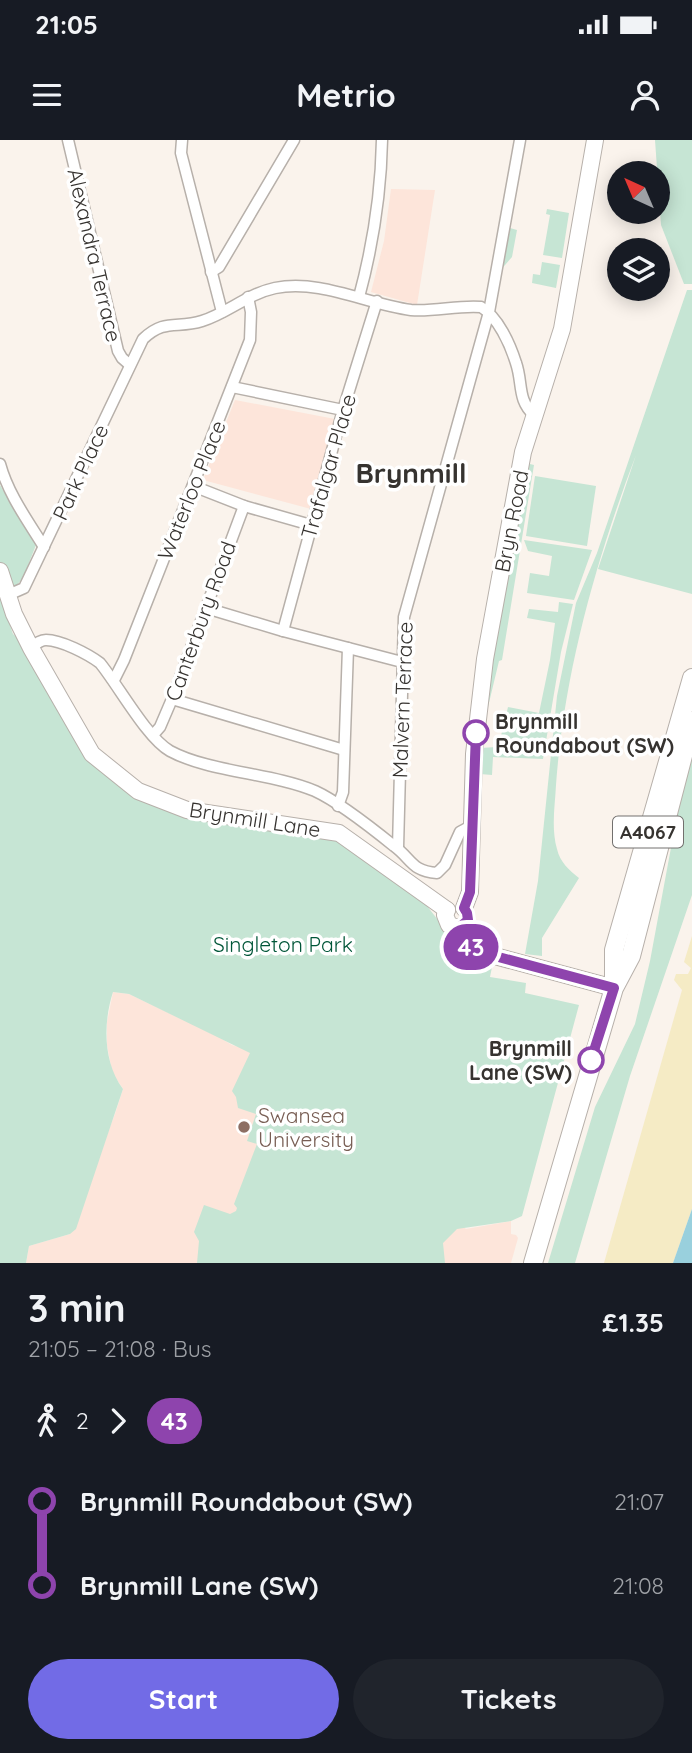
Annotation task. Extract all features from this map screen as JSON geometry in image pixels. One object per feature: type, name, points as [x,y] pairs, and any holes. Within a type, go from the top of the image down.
[{"type":"main road","name":"A4067","points":[[614,988],[614,950],[692,678]]},
{"type":"main road","name":"A4067","points":[[533,1263],[614,988],[631,956],[692,721]]},
{"type":"street","name":"Alexandra Terrace","points":[[68,140],[118,351],[130,365]]},
{"type":"street","points":[[182,140],[181,153],[222,312],[248,297],[290,286],[359,297],[416,310],[481,307],[489,312],[501,330],[517,364],[525,407],[534,415]]},
{"type":"street","points":[[211,272],[219,267],[294,140]]},
{"type":"street","points":[[359,297],[372,249],[379,205],[382,140]]},
{"type":"street","name":"Malvern Terrace","points":[[398,848],[404,617],[489,312],[520,140]]},
{"type":"street","name":"Bryn Road","points":[[456,909],[470,892],[474,754],[485,659],[523,453],[562,329],[595,140]]},
{"type":"street","name":"Waterloo Place","points":[[114,680],[250,340],[251,312],[248,297]]},
{"type":"street","name":"Trafalgar Place","points":[[283,631],[343,410],[377,301]]},
{"type":"street","name":"Park Place","points":[[8,595],[24,588],[143,339],[159,326],[198,323],[222,312]]},
{"type":"street","points":[[232,387],[343,410]]},
{"type":"street","points":[[0,464],[21,511],[44,548]]},
{"type":"street","points":[[193,486],[244,506],[311,525]]},
{"type":"street","name":"Canterbury Road","points":[[153,735],[160,727],[172,699],[244,506]]},
{"type":"street","name":"Brynmill Lane","points":[[0,571],[14,614],[31,648],[92,754],[138,791],[187,810],[339,833],[456,909],[445,915],[449,925],[459,928],[467,945],[480,952],[614,988]]},
{"type":"street","points":[[206,608],[402,662]]},
{"type":"street","points":[[31,648],[42,640],[50,640],[89,655],[100,663],[153,735],[169,750],[199,761],[315,792],[398,848],[414,867],[426,872],[437,873],[445,865],[460,832],[471,826]]},
{"type":"street","points":[[338,806],[343,792],[348,648]]},
{"type":"street","points":[[172,699],[344,750]]},
{"type":"shaded area","points":[[391,189],[435,190],[417,305],[371,292],[384,241]]},
{"type":"shaded area","points":[[235,400],[335,419],[311,509],[203,480]]},
{"type":"shaded area","name":"Swansea University","points":[[113,992],[129,994],[232,1045],[265,1055],[466,1229],[511,1221],[511,1234],[518,1238],[511,1263],[26,1263],[29,1246],[70,1234],[116,1111],[123,1089],[112,1072],[107,1045],[107,1022]]},
{"type":"green space","points":[[655,140],[692,140],[692,284],[684,284],[670,248],[670,238],[666,238],[661,225],[670,224],[670,161],[656,161]]},
{"type":"green space","points":[[509,206],[514,206],[510,228],[517,230],[512,257],[499,272]]},
{"type":"green space","points":[[547,209],[569,213],[562,258],[543,255],[550,215],[546,214]]},
{"type":"green space","points":[[542,262],[560,265],[556,288],[532,283],[533,274],[540,275]]},
{"type":"green space","points":[[687,290],[692,290],[692,594],[598,569],[636,455],[608,535],[595,576],[584,617],[560,743],[554,817],[555,841],[563,862],[579,878],[542,938],[542,956],[525,954],[538,881],[557,696],[576,603],[597,553]]},
{"type":"green space","points":[[526,463],[534,465],[502,660],[499,661],[482,732],[488,661]]},
{"type":"green space","points":[[535,476],[596,486],[587,546],[526,536]]},
{"type":"green space","points":[[0,485],[36,545],[23,578],[8,595],[0,571]]},
{"type":"green space","points":[[524,540],[592,550],[574,600],[527,593],[530,573],[549,576],[552,556],[528,551]]},
{"type":"green space","name":"Singleton Park","points":[[0,597],[13,634],[20,640],[125,789],[336,840],[424,902],[465,955],[492,967],[490,977],[526,983],[525,993],[579,1005],[522,1216],[511,1221],[457,1229],[443,1243],[445,1263],[197,1263],[199,1241],[194,1232],[204,1205],[230,1214],[236,1211],[234,1204],[257,1144],[247,1141],[256,1114],[238,1108],[232,1091],[250,1053],[129,994],[113,992],[106,1029],[108,1055],[123,1089],[76,1229],[70,1234],[29,1246],[26,1263],[0,1263]]},
{"type":"green space","points":[[559,602],[573,604],[561,652],[543,759],[493,757],[492,775],[480,774],[481,748],[496,747],[499,744],[508,707],[539,713],[555,623],[527,618],[529,609],[558,612]]},
{"type":"green space","points":[[692,751],[692,895],[630,1076],[575,1263],[548,1263],[595,1107],[635,1024]]},
{"type":"sand","points":[[692,936],[692,1209],[673,1263],[604,1263],[682,990],[674,980],[676,974],[688,974],[691,968],[684,962]]},
{"type":"water","points":[[692,1209],[692,1263],[673,1263]]},
{"type":"bus line","name":"43","points":[[476,733],[470,892],[464,908],[468,920],[459,928],[467,945],[480,952],[614,988],[591,1060]]},
{"type":"place","name":"Brynmill Roundabout (SW)","points":[[476,733]]},
{"type":"place","name":"Brynmill Lane (SW)","points":[[591,1060]]},
{"type":"place","name":"Swansea University","points":[[244,1127]]},
{"type":"district","name":"Brynmill","points":[[411,472]]}]
